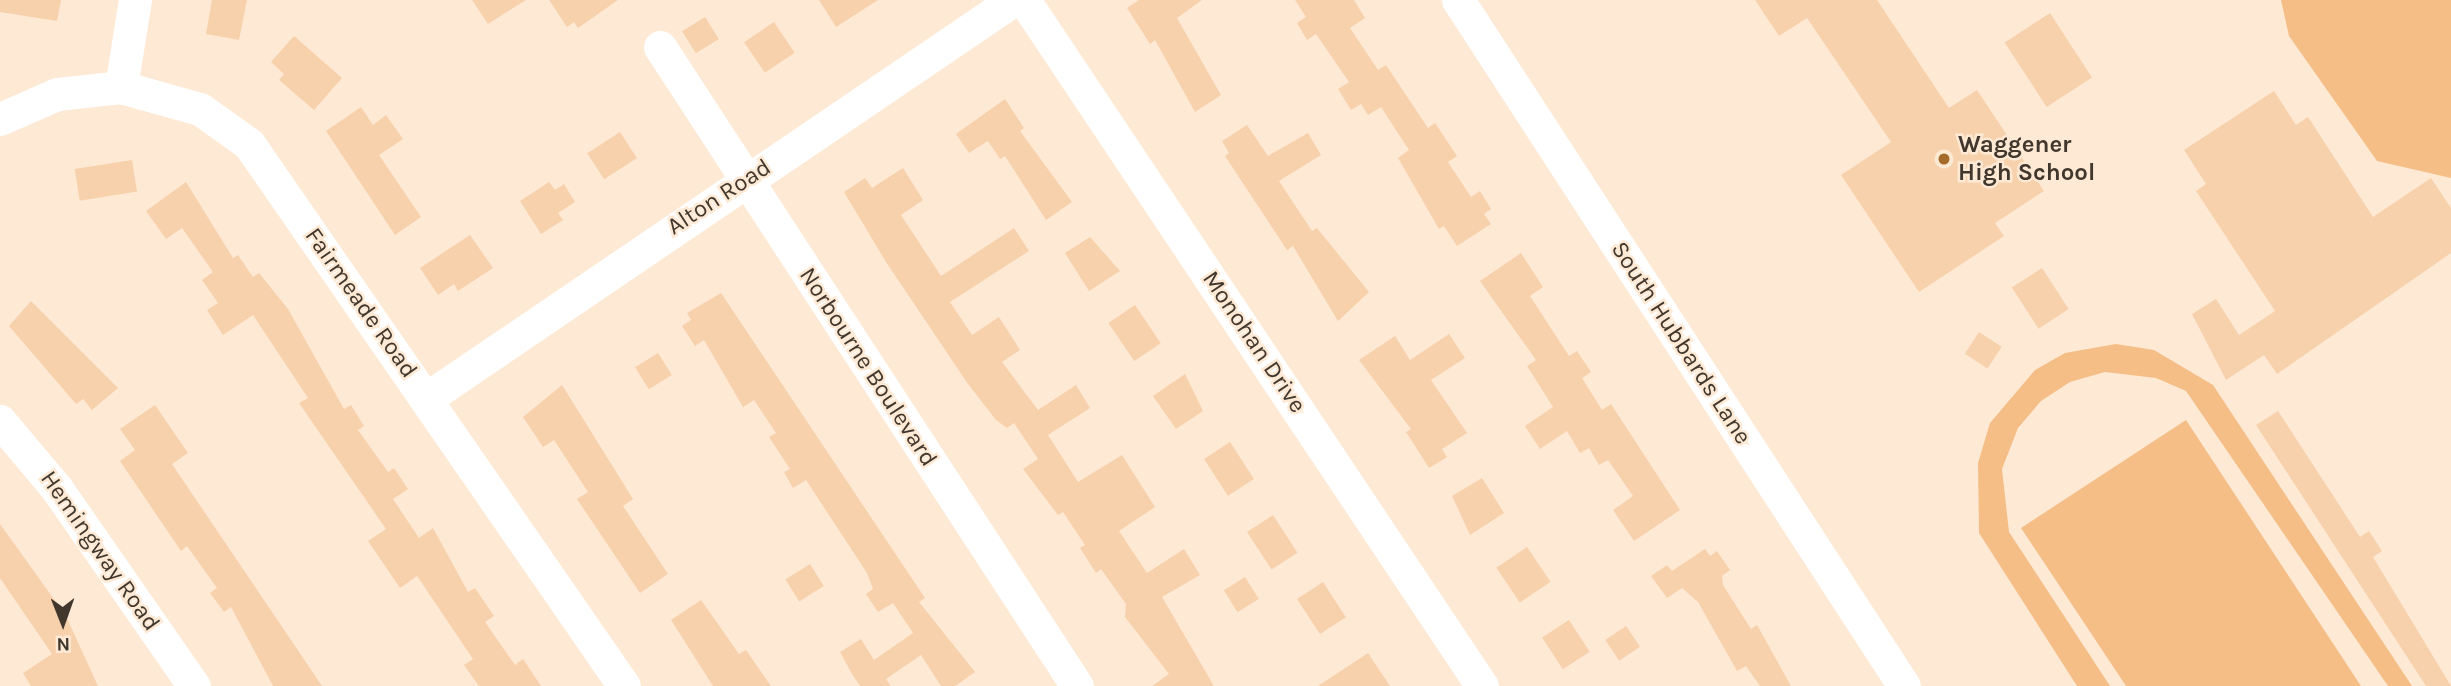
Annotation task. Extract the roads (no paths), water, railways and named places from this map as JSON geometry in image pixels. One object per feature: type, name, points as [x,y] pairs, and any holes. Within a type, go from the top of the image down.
[{"type":"street","points":[[121,87],[135,0]]},
{"type":"street","name":"Alton Road","points":[[427,398],[1013,0]]},
{"type":"street","name":"Monohan Drive","points":[[1024,0],[1482,686]]},
{"type":"street","name":"South Hubbards Lane","points":[[1458,0],[1904,686]]},
{"type":"street","name":"Norbourne Boulevard","points":[[660,47],[1077,686]]},
{"type":"street","name":"Fairmeade Road","points":[[0,119],[57,94],[121,87],[200,109],[249,144],[624,686]]},
{"type":"street","name":"Hemingway Road","points":[[0,421],[57,489],[194,686]]},
{"type":"place","name":"Waggener High School","points":[[1944,159]]}]
